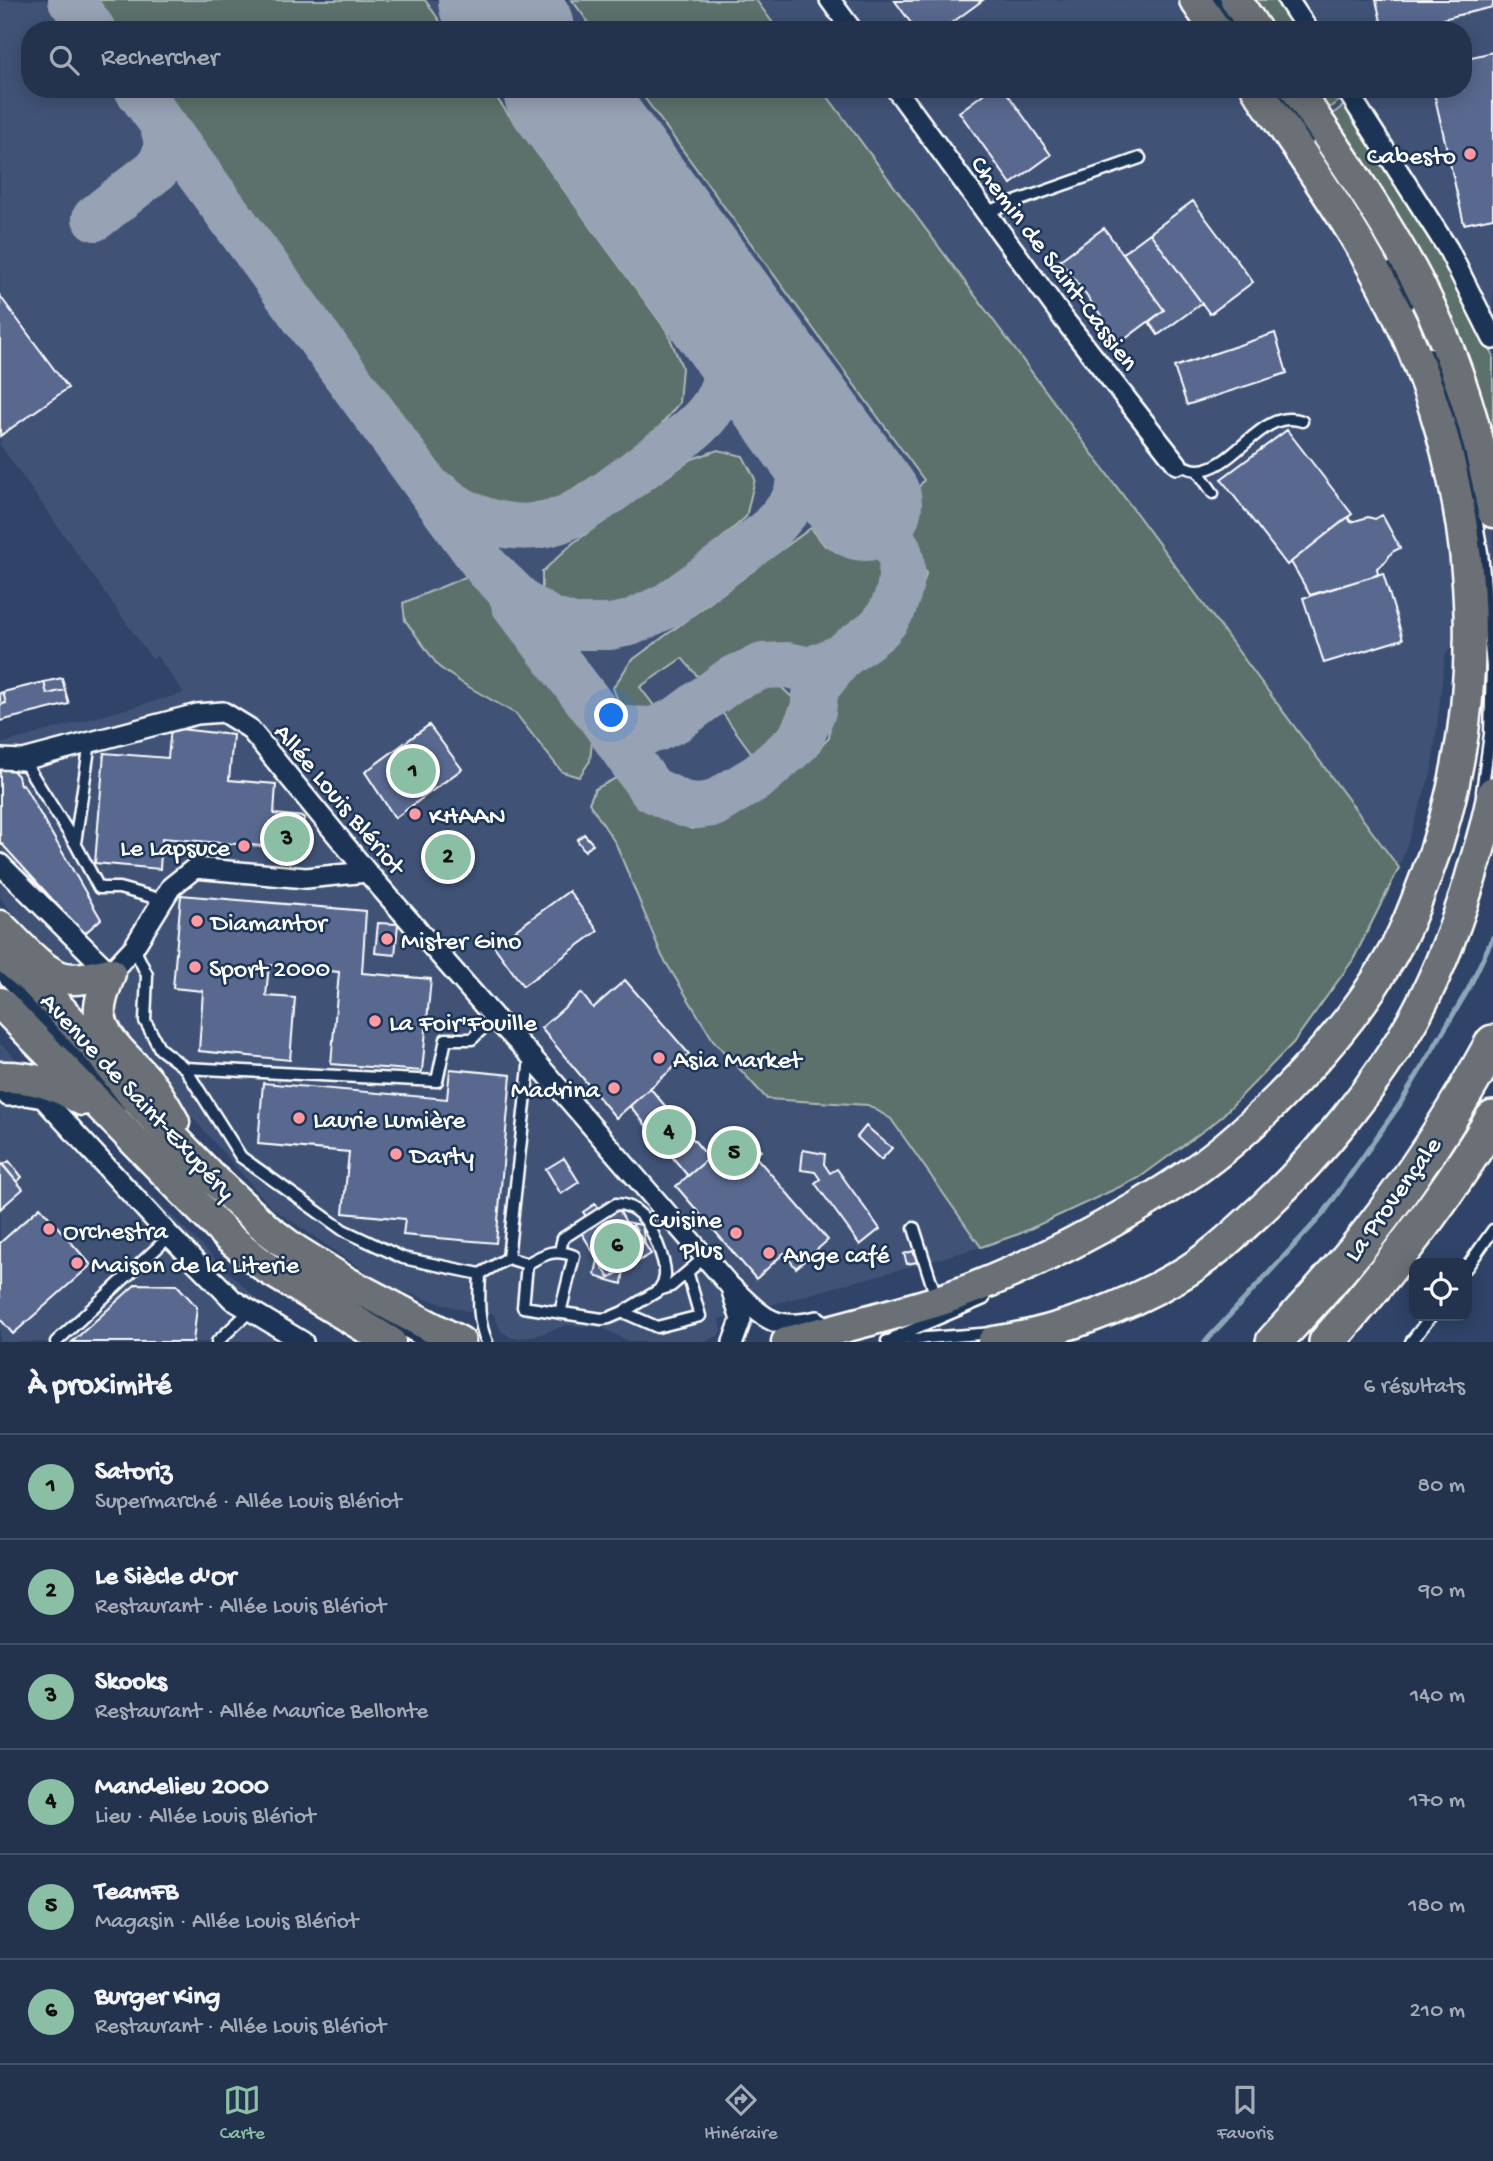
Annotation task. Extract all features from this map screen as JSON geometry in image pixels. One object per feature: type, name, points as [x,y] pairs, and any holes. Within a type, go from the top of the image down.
[{"type":"highway","name":"La Provençale","points":[[1274,1342],[1368,1235],[1441,1131],[1493,1043]]},
{"type":"highway","name":"La Provençale","points":[[1326,1342],[1427,1219],[1493,1119]]},
{"type":"main road","points":[[1195,0],[1210,21]]},
{"type":"main road","points":[[1236,0],[1250,21]]},
{"type":"main road","points":[[787,1342],[924,1304],[1018,1268],[1141,1205],[1196,1169],[1282,1096],[1317,1058],[1367,995],[1405,930],[1445,826],[1458,772],[1466,715],[1470,642],[1469,592],[1458,494],[1433,402],[1416,356],[1385,290],[1350,230],[1263,98]]},
{"type":"main road","points":[[1302,98],[1378,212],[1421,289],[1443,336],[1481,451],[1493,512]]},
{"type":"main road","points":[[993,1342],[1036,1334],[1118,1305],[1221,1245],[1290,1182],[1326,1142],[1372,1083],[1414,1017],[1447,949],[1464,903],[1493,792]]},
{"type":"main road","points":[[0,926],[40,964],[64,978],[88,978],[110,973],[100,1015],[106,1032],[152,1085],[195,1159]]},
{"type":"main road","name":"Avenue de Saint-Exupéry","points":[[0,953],[36,983],[98,1050],[136,1099],[242,1207],[292,1248],[346,1282],[460,1342]]},
{"type":"main road","name":"Avenue de Saint-Exupéry","points":[[5,994],[22,1028],[121,1115],[228,1237],[291,1284],[390,1342]]},
{"type":"main road","points":[[0,1077],[27,1078],[54,1084],[121,1115]]},
{"type":"street","points":[[830,0],[845,21]]},
{"type":"street","points":[[1288,0],[1302,21]]},
{"type":"street","name":"Chemin de Saint-Cassien","points":[[903,98],[1063,318],[1177,464]]},
{"type":"street","points":[[1352,98],[1448,249],[1493,339]]},
{"type":"street","name":"Allée Louis Blériot","points":[[0,759],[23,761],[197,714],[223,712],[248,728],[368,872],[730,1286],[766,1318],[791,1325],[924,1304]]},
{"type":"street","points":[[0,864],[110,973],[134,947],[171,887],[195,868],[306,878],[368,872]]},
{"type":"street","points":[[0,1086],[8,1096],[43,1098],[233,1300],[303,1342]]},
{"type":"street","points":[[730,1286],[741,1320],[733,1342]]},
{"type":"lane","points":[[1216,0],[1230,21]]},
{"type":"lane","points":[[1282,98],[1311,143]]},
{"type":"lane","points":[[986,212],[1140,158]]},
{"type":"lane","points":[[1386,262],[1415,318]]},
{"type":"lane","points":[[884,1341],[1004,1332],[1112,1298],[1187,1265],[1309,1148],[1365,1079],[1409,1005],[1440,943],[1464,869],[1481,800],[1490,734],[1492,667],[1482,552],[1466,460],[1425,340]]},
{"type":"lane","points":[[1177,464],[1197,470],[1213,467],[1277,420],[1292,417],[1301,421]]},
{"type":"lane","points":[[1197,470],[1213,493]]},
{"type":"lane","points":[[1480,661],[1483,576]]},
{"type":"lane","points":[[1479,673],[1479,686]]},
{"type":"lane","points":[[1467,770],[1475,722]]},
{"type":"lane","points":[[75,843],[90,741]]},
{"type":"lane","points":[[23,761],[75,843],[99,888],[119,888],[163,900]]},
{"type":"lane","points":[[1367,1013],[1403,953],[1439,872],[1459,807]]},
{"type":"lane","points":[[134,947],[147,975],[145,1021],[160,1049],[184,1068],[242,1157],[343,1230],[403,1258],[480,1274],[508,1258],[527,1264],[541,1256],[560,1251],[574,1255],[560,1313]]},
{"type":"lane","points":[[0,972],[5,994]]},
{"type":"lane","points":[[184,1068],[437,1081],[446,1040],[472,1039],[494,1017]]},
{"type":"lane","points":[[508,1258],[530,1055]]},
{"type":"lane","points":[[560,1251],[563,1238],[616,1204],[625,1204],[641,1214],[648,1224],[665,1264],[666,1278],[659,1290]]},
{"type":"lane","points":[[914,1228],[928,1270],[924,1304]]},
{"type":"lane","points":[[1472,1260],[1493,1230]]},
{"type":"lane","points":[[56,1342],[170,1236]]},
{"type":"lane","points":[[527,1264],[523,1307],[601,1319],[623,1312],[659,1290],[671,1286],[705,1257]]},
{"type":"lane","points":[[623,1312],[657,1327],[700,1316],[688,1273]]},
{"type":"lane","points":[[480,1274],[480,1326],[487,1342]]},
{"type":"lane","points":[[884,1341],[994,1295]]},
{"type":"lane","points":[[347,1297],[423,1342]]},
{"type":"lane","points":[[217,1342],[250,1311]]},
{"type":"lane","points":[[1411,1342],[1427,1321]]},
{"type":"shaded area","points":[[0,0],[1493,0],[1493,580],[1445,656],[1432,770],[1399,868],[1353,960],[1293,1043],[1218,1120],[1139,1178],[1019,1234],[981,1247],[719,1319],[721,1331],[718,1336],[702,1342],[629,1342],[603,1328],[567,1325],[532,1337],[512,1338],[501,1331],[493,1313],[469,1312],[388,1287],[272,1208],[0,898],[0,744],[184,693],[157,656],[152,659],[0,445]]},
{"type":"shaded area","points":[[0,1043],[200,1244],[301,1342],[0,1342]]},
{"type":"green space","points":[[94,0],[425,0],[440,21],[109,21]]},
{"type":"green space","points":[[572,0],[756,0],[771,21],[587,21]]},
{"type":"green space","points":[[1253,0],[1278,0],[1293,21],[1267,21]]},
{"type":"green space","points":[[167,98],[497,98],[667,331],[682,367],[679,403],[654,434],[604,473],[558,499],[516,507],[480,499],[446,477]]},
{"type":"green space","points":[[645,98],[829,98],[1399,868],[1353,960],[1293,1043],[1218,1120],[1139,1178],[1019,1234],[981,1247],[891,1119],[868,1105],[767,1099],[713,1040],[662,956],[616,844],[589,803],[595,789],[616,778],[652,814],[692,829],[731,818],[784,783],[829,738],[832,701],[846,680],[913,618],[926,574],[901,511],[924,480]]},
{"type":"green space","points":[[1319,98],[1344,98],[1326,110]]},
{"type":"green space","points":[[1347,103],[1477,315],[1493,355],[1493,445],[1330,116]]},
{"type":"green space","points":[[718,450],[743,456],[755,479],[746,517],[688,568],[640,600],[596,611],[565,605],[542,595],[542,572],[573,543],[692,459]]},
{"type":"green space","points":[[855,526],[880,563],[878,590],[865,615],[817,650],[768,647],[739,653],[699,678],[682,658],[640,687],[655,707],[641,712],[621,709],[613,688],[631,661],[811,528],[825,546]]},
{"type":"green space","points":[[470,575],[592,741],[590,761],[579,777],[562,772],[516,714],[439,667],[405,620],[403,603]]},
{"type":"green space","points":[[763,686],[780,686],[793,698],[780,731],[753,755],[721,711],[744,692]]},
{"type":"building","points":[[983,0],[954,21],[909,21],[895,1]]},
{"type":"building","points":[[1376,0],[1493,0],[1493,7],[1434,21],[1381,21]]},
{"type":"building","name":"Cabesto","points":[[1493,52],[1493,218],[1464,224],[1435,98],[1472,98],[1472,57]]},
{"type":"building","points":[[978,98],[1010,98],[1051,155],[1011,184],[959,112]]},
{"type":"building","points":[[1193,201],[1253,282],[1210,314],[1150,233]]},
{"type":"building","points":[[1104,228],[1164,310],[1121,342],[1060,260]]},
{"type":"building","points":[[1150,233],[1202,303],[1158,335],[1149,322],[1164,310],[1123,253]]},
{"type":"building","points":[[0,296],[68,388],[0,436]]},
{"type":"building","points":[[1275,333],[1287,373],[1187,405],[1174,367]]},
{"type":"building","points":[[1287,430],[1352,514],[1287,565],[1221,479]]},
{"type":"building","points":[[1382,515],[1400,548],[1392,552],[1377,568],[1378,575],[1310,595],[1291,562],[1348,517],[1351,522],[1368,517],[1375,519]]},
{"type":"building","points":[[1383,573],[1403,639],[1324,663],[1303,598]]},
{"type":"building","points":[[62,678],[65,690],[47,694],[44,682]]},
{"type":"building","points":[[44,682],[47,694],[65,690],[69,704],[0,721],[0,705],[6,703],[3,692]]},
{"type":"building","points":[[3,692],[6,703],[0,705],[0,693]]},
{"type":"building","points":[[429,725],[462,769],[395,818],[365,772]]},
{"type":"building","points":[[171,728],[233,735],[229,780],[276,784],[274,814],[304,817],[300,849],[162,838],[160,869],[95,863],[104,753],[168,758]]},
{"type":"building","points":[[5,762],[18,776],[20,785],[23,784],[101,919],[84,934],[0,842],[0,763]]},
{"type":"building","points":[[584,834],[593,844],[585,851],[577,840]]},
{"type":"building","points":[[569,891],[598,931],[523,986],[494,946]]},
{"type":"building","points":[[181,895],[366,911],[362,973],[431,979],[422,1071],[331,1064],[339,972],[269,965],[266,996],[295,998],[290,1060],[199,1051],[203,991],[173,988]]},
{"type":"building","name":"Mister Gino","points":[[378,923],[398,924],[395,955],[375,953]]},
{"type":"building","points":[[625,980],[689,1054],[616,1118],[541,1028],[581,993],[593,1008]]},
{"type":"building","points":[[450,1069],[511,1075],[496,1243],[403,1235],[405,1219],[343,1213],[349,1152],[258,1144],[263,1083],[447,1099]]},
{"type":"building","points":[[650,1088],[709,1158],[688,1176],[630,1106]]},
{"type":"building","points":[[866,1126],[892,1148],[881,1160],[857,1137]]},
{"type":"building","points":[[742,1130],[761,1151],[755,1156],[828,1240],[796,1268],[784,1253],[756,1279],[676,1186]]},
{"type":"building","points":[[803,1150],[825,1154],[824,1164],[830,1173],[837,1169],[880,1229],[860,1245],[815,1183],[820,1179],[815,1172],[801,1170]]},
{"type":"building","points":[[564,1158],[579,1182],[561,1194],[546,1169]]},
{"type":"building","points":[[9,1161],[22,1177],[17,1182],[3,1165]]},
{"type":"building","points":[[0,1162],[23,1189],[0,1209]]},
{"type":"building","points":[[595,1204],[599,1210],[587,1218],[583,1212]]},
{"type":"building","points":[[40,1207],[91,1265],[13,1334],[0,1319],[0,1243]]},
{"type":"building","points":[[618,1208],[629,1228],[633,1225],[651,1254],[609,1278],[581,1232]]},
{"type":"building","points":[[626,1222],[642,1225],[645,1245],[633,1225],[629,1228]]},
{"type":"building","points":[[913,1251],[917,1262],[907,1264],[904,1254]]},
{"type":"building","points":[[598,1260],[609,1278],[624,1269],[622,1284],[597,1277],[595,1274]]},
{"type":"building","points":[[136,1284],[177,1285],[197,1307],[193,1342],[72,1342]]},
{"type":"waterway","points":[[1205,1342],[1323,1214],[1400,1104],[1469,988],[1493,937]]},
{"type":"taxiway","points":[[71,0],[86,21]]},
{"type":"taxiway","points":[[144,98],[487,568],[524,604],[551,620],[573,627],[610,627],[630,623],[668,605],[768,532],[792,504],[804,474],[804,441],[785,395]]},
{"type":"taxiway","points":[[95,218],[157,169],[166,147],[161,123]]},
{"type":"taxiway","points":[[440,495],[469,514],[502,525],[520,526],[554,522],[592,503],[691,431],[707,415],[723,387],[727,367],[728,317]]},
{"type":"taxiway","points":[[841,657],[880,627],[896,600],[901,579],[898,549],[865,504]]},
{"type":"taxiway","points":[[514,604],[602,719],[651,789],[683,804],[713,804],[759,776],[799,741],[813,711],[816,688],[841,657],[810,670],[787,665],[763,666],[732,679],[676,720],[654,730],[623,729],[602,719]]},
{"type":"runway","points":[[495,0],[510,21]]},
{"type":"runway","points":[[567,98],[865,504]]},
{"type":"place","name":"Cabesto","points":[[1470,154]]},
{"type":"place","name":"Satoriz","points":[[413,771]]},
{"type":"place","name":"KHAAN","points":[[415,814]]},
{"type":"place","name":"Skooks","points":[[287,839]]},
{"type":"place","name":"Le Lapsuce","points":[[244,846]]},
{"type":"place","name":"Le Siècle d'Or","points":[[448,857]]},
{"type":"place","name":"Diamantor","points":[[197,921]]},
{"type":"place","name":"Mister Gino","points":[[387,939]]},
{"type":"place","name":"Sport 2000","points":[[195,967]]},
{"type":"place","name":"La Foir'Fouille","points":[[375,1021]]},
{"type":"place","name":"Asia Market","points":[[659,1058]]},
{"type":"place","name":"Madrina","points":[[614,1088]]},
{"type":"place","name":"Laurie Lumière","points":[[299,1118]]},
{"type":"place","name":"Mandelieu 2000","points":[[669,1132]]},
{"type":"place","name":"TeamFB","points":[[734,1153]]},
{"type":"place","name":"Darty","points":[[396,1154]]},
{"type":"place","name":"Orchestra","points":[[49,1229]]},
{"type":"place","name":"Cuisine Plus","points":[[736,1233]]},
{"type":"place","name":"Burger King","points":[[617,1246]]},
{"type":"place","name":"Ange café","points":[[769,1253]]},
{"type":"place","name":"Maison de la Literie","points":[[77,1263]]}]
